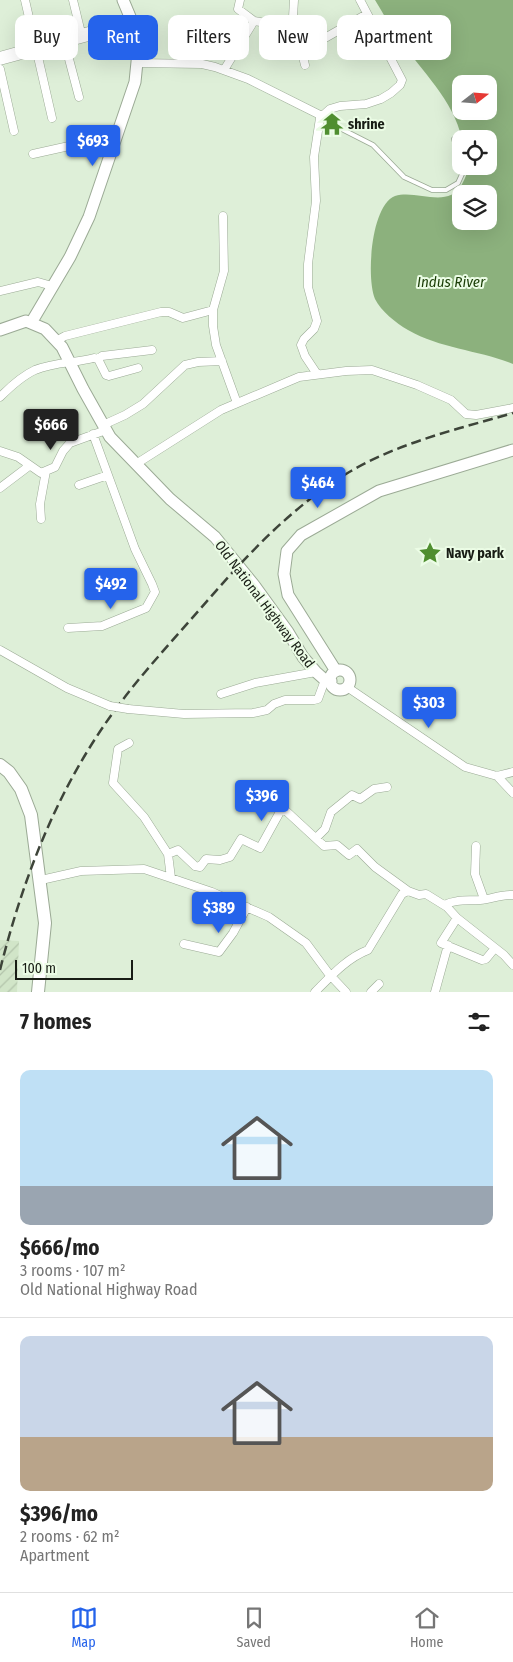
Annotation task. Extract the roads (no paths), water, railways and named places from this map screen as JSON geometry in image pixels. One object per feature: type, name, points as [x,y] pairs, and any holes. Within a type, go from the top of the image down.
[{"type":"main road","points":[[0,330],[26,321],[31,323],[70,257],[89,217],[135,82],[138,52],[136,31],[122,0]]},
{"type":"main road","name":"Old National Highway Road","points":[[31,323],[45,329],[62,347],[110,437],[170,499],[221,544],[288,632],[303,657],[316,672],[331,677]]},
{"type":"main road","points":[[331,677],[344,671],[350,680],[347,687],[338,690],[333,687],[331,677],[288,595],[284,574],[287,552],[300,535],[379,491],[513,450]]},
{"type":"main road","points":[[0,765],[10,772],[31,814],[45,923],[38,992]]},
{"type":"main road","points":[[0,773],[15,792],[25,816],[38,923],[31,992]]},
{"type":"street","points":[[25,0],[28,15]]},
{"type":"street","points":[[73,0],[81,33]]},
{"type":"street","points":[[240,0],[238,9],[254,21],[259,22]]},
{"type":"street","points":[[293,15],[294,0]]},
{"type":"street","points":[[317,374],[305,356],[301,345],[314,329],[317,321],[308,287],[308,264],[316,201],[314,157],[321,117],[330,109],[340,106],[356,103],[366,104],[381,99],[400,85],[402,80],[360,0]]},
{"type":"street","points":[[327,36],[368,14]]},
{"type":"street","points":[[224,70],[254,21]]},
{"type":"street","points":[[78,34],[117,23],[118,29],[78,38]]},
{"type":"street","points":[[0,56],[15,53]]},
{"type":"street","points":[[0,61],[15,56]]},
{"type":"street","points":[[39,60],[52,118]]},
{"type":"street","points":[[70,60],[79,97]]},
{"type":"street","points":[[304,60],[305,65]]},
{"type":"street","points":[[137,63],[202,64],[224,70],[248,79],[321,117]]},
{"type":"street","points":[[0,68],[14,131]]},
{"type":"street","points":[[33,154],[69,146],[85,146],[112,151]]},
{"type":"street","points":[[223,216],[224,271],[213,310],[216,345],[237,403]]},
{"type":"street","points":[[0,291],[38,282],[52,286]]},
{"type":"street","points":[[56,341],[65,336],[161,312],[169,312],[183,318],[213,310]]},
{"type":"street","points":[[0,397],[9,388],[35,371],[69,362],[98,359],[102,356],[152,350]]},
{"type":"street","points":[[98,359],[106,375],[109,376],[138,368]]},
{"type":"street","points":[[0,451],[18,457],[41,473],[46,472],[55,467],[63,451],[70,443],[93,434],[143,404],[186,365],[198,362],[222,361]]},
{"type":"street","points":[[136,464],[221,410],[299,377],[317,374],[372,370],[417,385],[451,400],[464,413],[471,415],[513,408]]},
{"type":"street","points":[[68,628],[102,626],[146,608],[155,592],[135,550],[93,434]]},
{"type":"street","points":[[0,488],[30,466]]},
{"type":"street","points":[[41,519],[40,504],[46,472]]},
{"type":"street","points":[[79,485],[108,475]]},
{"type":"street","points":[[0,650],[67,688],[110,706],[184,714],[252,713],[267,710],[274,704],[285,700],[318,699],[331,677]]},
{"type":"street","points":[[221,694],[255,683],[316,672]]},
{"type":"street","points":[[347,687],[465,767],[497,776],[513,772]]},
{"type":"street","points":[[129,742],[118,749],[112,775],[113,783],[144,817],[168,854],[171,878]]},
{"type":"street","points":[[497,776],[513,793]]},
{"type":"street","points":[[316,838],[325,829],[331,812],[352,795],[360,799],[374,789],[387,787]]},
{"type":"street","points":[[168,854],[178,850],[195,866],[200,867],[206,859],[220,860],[230,857],[241,839],[260,848],[281,810],[285,810],[324,846],[336,845],[349,855],[357,849],[375,867],[408,891],[419,895],[426,894],[444,906],[513,965]]},
{"type":"street","points":[[476,846],[475,874],[484,899]]},
{"type":"street","points":[[40,880],[81,871],[144,869],[212,892],[269,917],[306,943],[331,976],[346,992]]},
{"type":"street","points":[[315,992],[331,976],[362,952],[368,950],[402,894],[408,891]]},
{"type":"street","points":[[444,906],[458,900],[484,899],[506,894],[513,895]]},
{"type":"street","points":[[184,944],[219,952],[233,933],[247,907]]},
{"type":"street","points":[[456,918],[441,943],[482,960],[486,959],[495,948]]},
{"type":"street","points":[[434,992],[448,946]]},
{"type":"street","points":[[371,992],[379,984]]},
{"type":"lane","points":[[321,117],[372,146],[404,177],[432,190],[446,190],[458,183],[462,175]]},
{"type":"water","name":"Indus River","points":[[375,0],[513,0],[513,364],[434,341],[408,330],[385,312],[375,299],[372,289],[371,260],[376,227],[380,213],[387,202],[395,196],[440,197],[452,194],[452,230],[497,230],[497,185],[461,185],[466,175],[497,175],[497,130],[459,130],[456,120],[498,120],[498,75],[452,75],[452,111],[436,86],[415,60],[451,60],[451,15],[384,15]]},
{"type":"railway","points":[[0,970],[20,899],[33,864],[62,797],[80,764],[121,702],[160,654],[235,570],[289,516],[329,485],[351,471],[410,444],[513,413]]},
{"type":"place","name":"shrine","points":[[332,124]]},
{"type":"place","name":"Navy park","points":[[430,553]]}]
